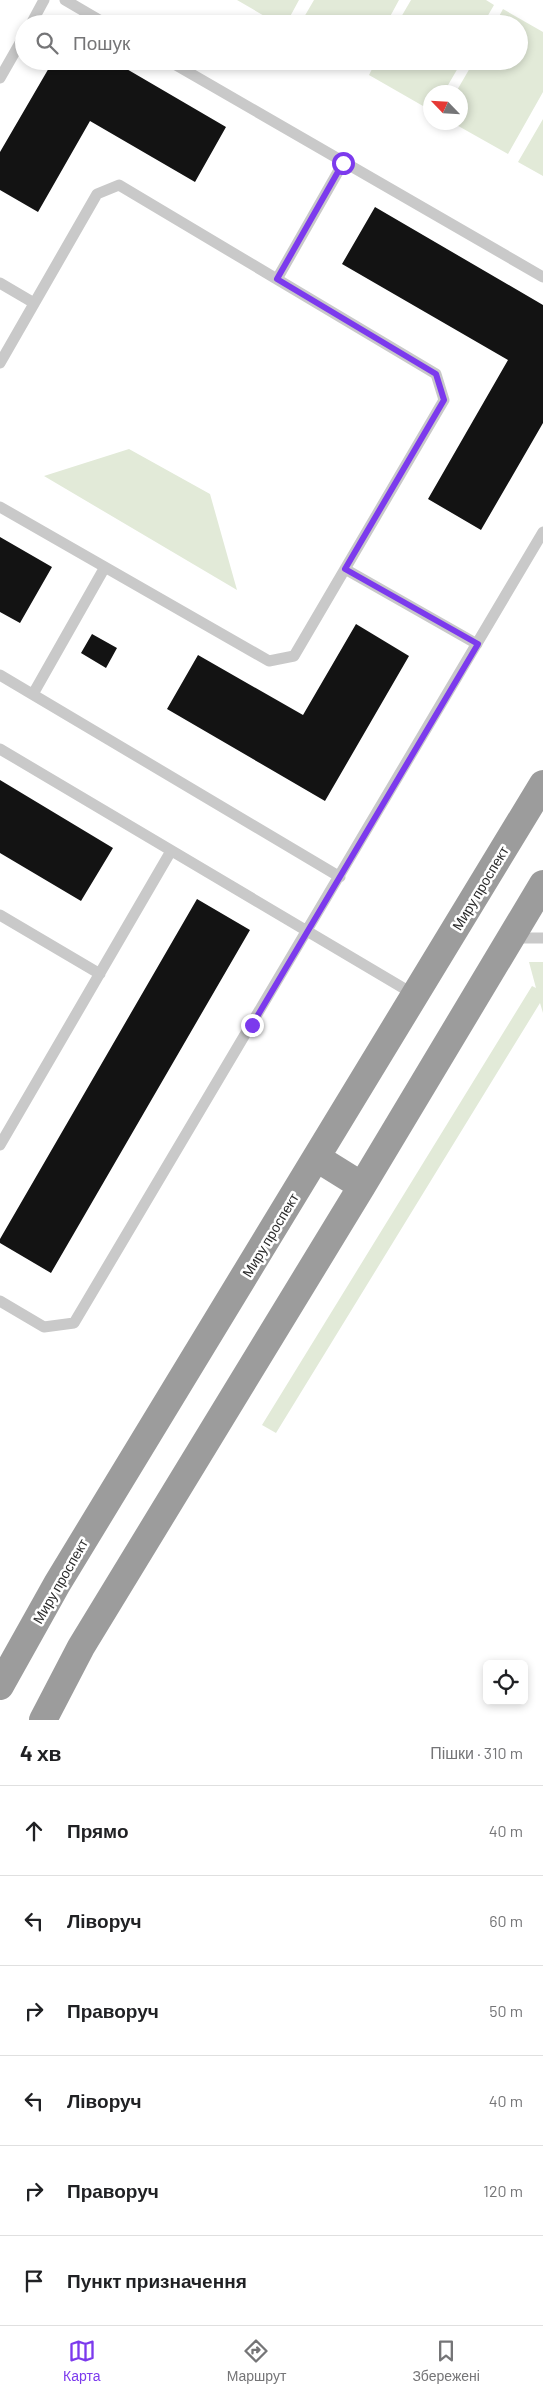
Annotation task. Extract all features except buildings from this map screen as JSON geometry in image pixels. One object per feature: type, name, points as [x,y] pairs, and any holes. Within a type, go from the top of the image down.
[{"type":"highway","name":"Миру проспект","points":[[0,1686],[57,1584],[543,784]]},
{"type":"highway","points":[[43,1720],[81,1647],[362,1186],[543,884]]},
{"type":"highway","points":[[317,1158],[362,1186]]},
{"type":"lane","points":[[35,15],[44,0]]},
{"type":"lane","points":[[65,0],[91,15]]},
{"type":"lane","points":[[0,78],[15,52]]},
{"type":"lane","points":[[184,70],[543,277]]},
{"type":"lane","points":[[277,279],[343,163]]},
{"type":"lane","points":[[0,363],[97,194],[119,185],[436,374],[444,400],[294,656],[269,661],[0,507]]},
{"type":"lane","points":[[0,283],[34,303]]},
{"type":"lane","points":[[0,1301],[44,1326],[74,1323],[543,532]]},
{"type":"lane","points":[[33,694],[105,567]]},
{"type":"lane","points":[[345,569],[478,644]]},
{"type":"lane","points":[[0,675],[340,877]]},
{"type":"lane","points":[[0,749],[416,995]]},
{"type":"lane","points":[[0,1145],[171,851]]},
{"type":"lane","points":[[0,915],[100,974]]},
{"type":"lane","points":[[510,938],[543,938]]},
{"type":"green space","points":[[237,0],[299,0],[291,15],[263,15]]},
{"type":"green space","points":[[314,0],[399,0],[391,15],[305,15]]},
{"type":"green space","points":[[411,0],[486,0],[494,5],[488,15],[402,15]]},
{"type":"green space","points":[[503,9],[513,15],[500,15]]},
{"type":"green space","points":[[528,23],[543,32],[543,92],[508,154],[465,130],[468,130],[468,85],[460,85],[469,70],[528,70]]},
{"type":"green space","points":[[372,70],[457,70],[448,85],[423,85],[423,106],[369,75]]},
{"type":"green space","points":[[543,119],[543,176],[518,162]]},
{"type":"green space","points":[[129,449],[210,494],[237,590],[44,476]]},
{"type":"green space","points":[[529,962],[543,962],[543,1013],[540,1003],[276,1433],[262,1425],[532,986],[536,988]]},
{"type":"route","points":[[252,1025],[478,644],[345,569],[444,400],[436,374],[277,279],[343,163]]}]
